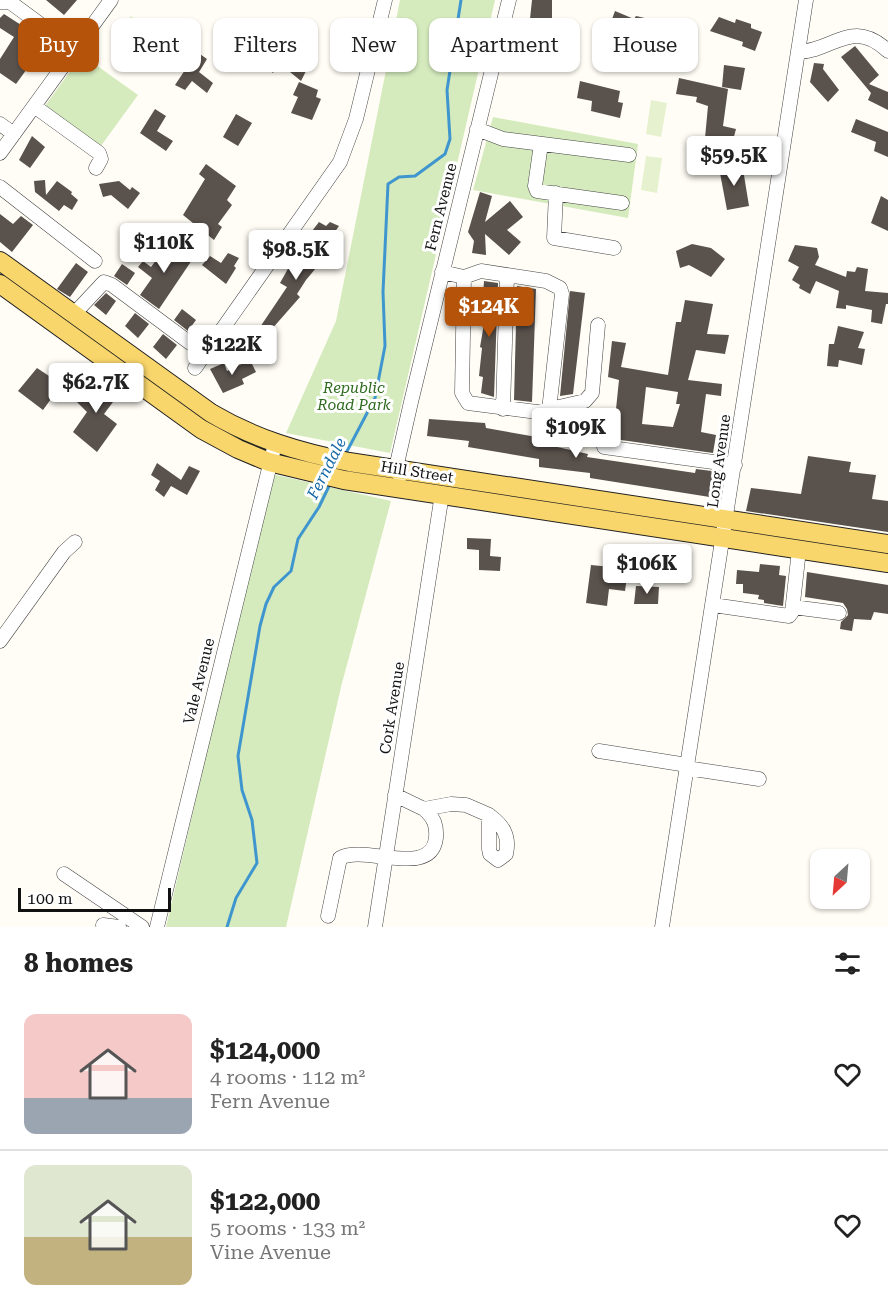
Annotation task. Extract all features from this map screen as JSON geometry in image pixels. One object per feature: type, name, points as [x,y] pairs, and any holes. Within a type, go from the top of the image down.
[{"type":"main road","name":"Hill Street","points":[[0,261],[212,413],[275,444],[349,462],[888,544]]},
{"type":"main road","name":"Hill Street","points":[[0,284],[201,429],[238,449],[269,462],[344,480],[888,564]]},
{"type":"street","points":[[98,18],[111,0]]},
{"type":"street","points":[[195,368],[340,162],[356,119],[385,0]]},
{"type":"street","name":"Fern Avenue","points":[[396,468],[509,0]]},
{"type":"street","name":"Long Avenue","points":[[662,927],[806,0]]},
{"type":"street","points":[[0,2],[10,2],[32,18]]},
{"type":"street","points":[[798,52],[813,51],[835,39],[867,36],[888,51]]},
{"type":"street","points":[[0,153],[59,72]]},
{"type":"street","points":[[34,106],[99,153],[101,159],[96,168]]},
{"type":"street","points":[[0,124],[14,134]]},
{"type":"street","points":[[477,129],[503,139],[629,155]]},
{"type":"street","points":[[540,144],[536,189],[622,203]]},
{"type":"street","points":[[0,187],[95,261]]},
{"type":"street","points":[[556,193],[554,238],[614,248]]},
{"type":"street","points":[[442,272],[464,277],[481,271],[546,281],[560,288],[562,294],[549,410]]},
{"type":"street","points":[[503,409],[507,275]]},
{"type":"street","points":[[464,277],[463,398],[468,403],[529,412],[549,410],[590,397],[598,324]]},
{"type":"street","points":[[74,314],[104,282],[112,285],[190,343]]},
{"type":"street","name":"Vale Avenue","points":[[157,927],[275,444]]},
{"type":"street","points":[[604,447],[735,465]]},
{"type":"street","points":[[396,468],[409,489]]},
{"type":"street","name":"Cork Avenue","points":[[375,927],[382,857],[395,795],[442,494]]},
{"type":"street","points":[[0,641],[64,552],[75,542]]},
{"type":"street","points":[[712,605],[783,617],[789,616],[793,607],[799,550]]},
{"type":"street","points":[[793,607],[839,613]]},
{"type":"street","points":[[599,751],[759,779]]},
{"type":"street","points":[[328,915],[340,858],[350,852],[382,857],[421,857],[432,851],[437,828],[431,815],[424,809],[395,795]]},
{"type":"street","points":[[424,809],[451,804],[466,805],[489,815]]},
{"type":"street","points":[[64,874],[140,926]]},
{"type":"street","points":[[103,925],[119,927]]},
{"type":"green space","name":"Republic Road Park","points":[[400,0],[495,0],[491,18],[429,18],[429,72],[478,72],[390,453],[286,433],[336,321],[386,72],[417,72],[417,18],[396,18]]},
{"type":"green space","points":[[99,67],[138,95],[98,150],[42,110],[70,72],[99,72]]},
{"type":"green space","points":[[651,100],[667,103],[661,137],[646,134]]},
{"type":"green space","points":[[493,117],[638,144],[628,218],[473,190]]},
{"type":"green space","points":[[646,156],[662,158],[657,193],[641,190]]},
{"type":"green space","points":[[272,474],[391,501],[341,687],[286,927],[166,927]]},
{"type":"building","points":[[46,0],[77,0],[64,15]]},
{"type":"building","points":[[532,0],[552,0],[552,18],[530,18]]},
{"type":"building","points":[[615,11],[632,18],[612,18]]},
{"type":"building","points":[[4,14],[18,23],[18,72],[25,72],[16,84],[0,73],[0,59],[14,37],[0,28],[0,18]]},
{"type":"building","points":[[719,17],[735,23],[736,19],[751,24],[751,28],[762,32],[755,51],[742,46],[743,42],[710,31]]},
{"type":"building","points":[[855,46],[879,75],[869,84],[888,92],[888,110],[868,100],[871,93],[841,57]]},
{"type":"building","points":[[201,55],[207,59],[201,69]]},
{"type":"building","points":[[814,63],[824,64],[823,69],[839,90],[828,102],[810,82]]},
{"type":"building","points":[[724,65],[745,68],[741,90],[722,87]]},
{"type":"building","points":[[184,72],[199,72],[213,83],[207,93],[192,81],[185,90],[175,85]]},
{"type":"building","points":[[290,72],[306,72],[301,81]]},
{"type":"building","points":[[679,78],[728,89],[723,126],[736,129],[732,144],[705,138],[708,106],[696,102],[697,97],[676,94]]},
{"type":"building","points":[[580,81],[620,91],[618,102],[623,103],[620,118],[591,111],[592,101],[577,98]]},
{"type":"building","points":[[299,82],[318,90],[316,97],[321,99],[312,120],[291,113],[298,97],[293,95]]},
{"type":"building","points":[[155,109],[166,116],[157,131],[173,141],[166,151],[140,133]]},
{"type":"building","points":[[236,114],[252,123],[238,146],[223,137]]},
{"type":"building","points":[[856,119],[888,132],[888,157],[874,151],[876,142],[851,132]]},
{"type":"building","points":[[32,136],[45,147],[30,168],[19,160]]},
{"type":"building","points":[[742,163],[749,206],[727,210],[719,168]]},
{"type":"building","points":[[206,164],[236,186],[227,200],[232,205],[218,224],[222,227],[214,240],[183,215],[205,179],[199,174]]},
{"type":"building","points":[[45,180],[46,195],[57,181],[72,192],[71,194],[78,200],[72,210],[64,205],[59,211],[35,192],[34,181]]},
{"type":"building","points":[[119,181],[130,190],[132,187],[140,193],[128,209],[111,195],[103,197],[99,184]]},
{"type":"building","points":[[480,192],[492,196],[485,222],[510,201],[523,217],[507,230],[521,242],[509,255],[485,234],[486,255],[472,253],[474,241],[468,232]]},
{"type":"building","points":[[881,196],[888,200],[888,231],[871,223]]},
{"type":"building","points":[[0,214],[13,224],[21,216],[33,225],[12,252],[0,242]]},
{"type":"building","points":[[319,222],[326,226],[330,222],[339,226],[330,239],[336,244],[306,280],[297,294],[300,297],[271,330],[274,332],[255,358],[244,351],[287,287],[280,283],[294,258],[292,257]]},
{"type":"building","points":[[170,242],[192,260],[159,309],[140,295],[152,278],[138,267],[143,261],[151,267]]},
{"type":"building","points":[[692,244],[711,248],[725,259],[711,277],[689,265],[680,268],[676,251]]},
{"type":"building","points":[[795,245],[817,248],[819,257],[815,265],[846,277],[847,271],[855,272],[857,267],[868,269],[865,291],[888,293],[888,304],[886,304],[882,324],[871,322],[872,310],[846,305],[846,309],[836,308],[839,291],[816,281],[810,294],[799,288],[800,285],[792,280],[799,267],[788,261]]},
{"type":"building","points":[[228,253],[239,258],[226,284],[202,265],[210,256],[221,263]]},
{"type":"building","points":[[76,263],[88,272],[70,297],[57,289]]},
{"type":"building","points":[[122,264],[135,273],[127,285],[114,276]]},
{"type":"building","points":[[484,281],[498,283],[494,397],[481,393],[483,377],[479,376],[484,324],[481,323],[486,299],[483,297]]},
{"type":"building","points":[[517,286],[536,289],[532,402],[514,400]]},
{"type":"building","points":[[570,291],[585,293],[573,394],[560,396]]},
{"type":"building","points":[[106,293],[116,301],[106,315],[94,305]]},
{"type":"building","points":[[685,300],[713,304],[707,334],[729,335],[725,354],[696,350],[688,380],[722,384],[721,396],[706,394],[701,432],[716,435],[713,453],[614,439],[616,431],[598,428],[599,416],[613,418],[616,409],[619,380],[608,377],[612,341],[626,343],[621,367],[668,375],[676,322],[681,322]],"holes":[[[646,387],[678,392],[676,404],[680,404],[673,427],[642,424]]]},
{"type":"building","points":[[182,309],[196,320],[188,331],[174,320]]},
{"type":"building","points":[[135,313],[149,324],[138,338],[125,326]]},
{"type":"building","points":[[838,326],[864,332],[858,348],[865,349],[862,365],[839,360],[838,367],[827,366],[829,344],[834,344]]},
{"type":"building","points":[[163,334],[177,345],[166,359],[153,347]]},
{"type":"building","points":[[250,360],[256,372],[242,379],[244,384],[223,393],[210,369],[224,363],[227,371]]},
{"type":"building","points":[[37,368],[52,378],[49,385],[56,392],[43,410],[18,391]]},
{"type":"building","points":[[95,377],[119,394],[104,414],[117,424],[97,452],[73,432],[87,412],[76,401]]},
{"type":"building","points":[[429,419],[485,423],[486,428],[554,440],[553,446],[588,454],[587,457],[695,473],[696,469],[720,472],[716,498],[590,478],[590,473],[539,467],[539,459],[468,447],[469,441],[427,436]]},
{"type":"building","points":[[808,456],[851,462],[849,472],[876,475],[872,499],[888,501],[888,532],[746,511],[751,488],[801,494]]},
{"type":"building","points":[[157,463],[181,480],[189,466],[200,471],[187,495],[171,486],[164,497],[155,490],[160,481],[151,475]]},
{"type":"building","points":[[467,538],[491,539],[490,556],[501,557],[500,571],[479,570],[479,550],[467,549]]},
{"type":"building","points":[[613,560],[629,562],[625,591],[609,589],[607,606],[586,603],[591,565],[611,567]]},
{"type":"building","points":[[760,564],[780,566],[779,575],[786,576],[783,606],[764,603],[764,600],[758,599],[759,595],[743,593],[743,584],[736,584],[737,570],[759,572]]},
{"type":"building","points":[[807,572],[888,585],[888,614],[874,612],[871,620],[854,619],[852,631],[840,629],[841,622],[848,615],[847,609],[843,603],[805,597]]},
{"type":"building","points":[[636,586],[659,587],[658,604],[634,604]]},
{"type":"waterway","name":"Ferndale","points":[[345,455],[375,398],[385,346],[383,292],[388,184],[399,177],[415,176],[445,154],[450,139],[447,90],[461,0]]},
{"type":"waterway","name":"Ferndale","points":[[227,927],[236,898],[257,863],[252,820],[242,790],[238,756],[260,626],[274,587],[291,571],[298,539],[319,507],[331,482]]}]
